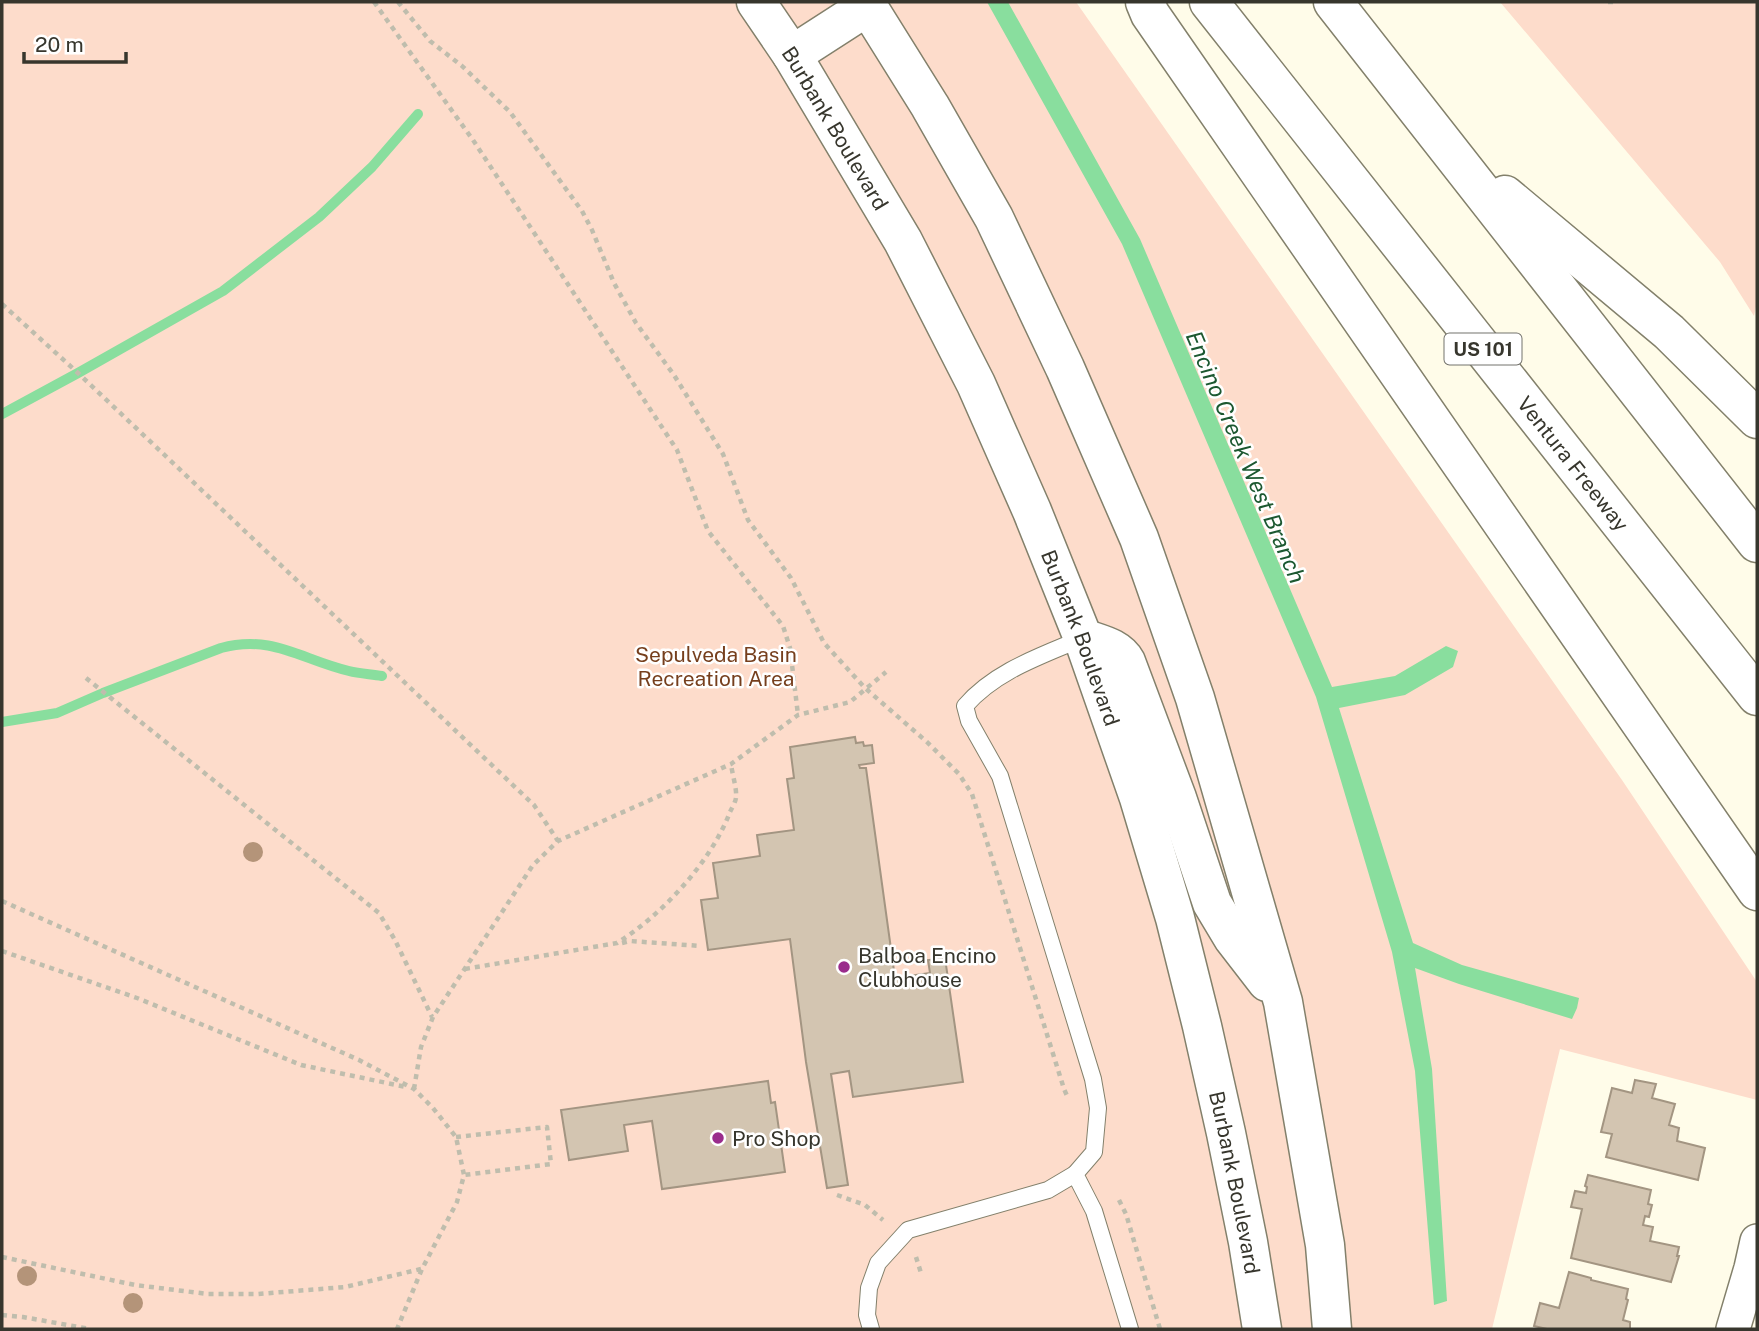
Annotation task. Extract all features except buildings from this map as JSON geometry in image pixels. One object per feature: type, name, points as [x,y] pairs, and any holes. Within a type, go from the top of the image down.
[{"type":"main road","name":"Burbank Boulevard","points":[[756,2],[792,55],[903,241],[976,384],[1032,511],[1083,638],[1139,798],[1175,918],[1226,1133],[1262,1329]]},
{"type":"main road","points":[[1145,2],[1150,14],[1757,891]]},
{"type":"main road","name":"Ventura Freeway","points":[[1209,2],[1757,695]]},
{"type":"main road","points":[[1333,2],[1757,543]]},
{"type":"main road","points":[[792,55],[867,4],[930,106],[994,218],[1065,368],[1139,538],[1195,698],[1283,1002],[1325,1245],[1332,1329]]},
{"type":"main road","points":[[1446,146],[1669,332],[1757,419]]},
{"type":"main road","points":[[1083,638],[1122,654],[1177,798],[1212,903],[1234,938],[1283,1002]]},
{"type":"street","points":[[1742,1320],[1757,1241]]},
{"type":"lane","points":[[871,1329],[867,1315],[870,1288],[878,1263],[908,1230],[1048,1190],[1075,1174],[1094,1152],[1098,1108],[1093,1079],[1000,776],[969,721],[965,706],[977,691],[1012,669],[1083,638]]},
{"type":"lane","points":[[1075,1174],[1094,1211],[1130,1329]]},
{"type":"path","points":[[374,2],[473,140],[677,450],[708,531],[783,626],[790,648],[798,715]]},
{"type":"path","points":[[398,2],[430,41],[462,66],[510,112],[582,211],[614,283],[636,323],[674,375],[723,454],[748,520],[791,578],[824,643],[865,688],[959,774],[972,794],[1064,1089]]},
{"type":"path","points":[[1608,2],[1618,2]]},
{"type":"path","points":[[2,304],[534,804],[558,841]]},
{"type":"path","points":[[414,1089],[421,1047],[433,1017],[533,865],[558,841],[731,764],[798,715],[850,702],[886,672]]},
{"type":"path","points":[[86,678],[379,913],[433,1017]]},
{"type":"path","points":[[617,943],[664,906],[721,833],[736,796],[731,764]]},
{"type":"path","points":[[2,901],[359,1059],[414,1089],[433,1108],[456,1137],[464,1175],[457,1202],[422,1269],[397,1329]]},
{"type":"path","points":[[464,969],[630,941],[701,946]]},
{"type":"path","points":[[2,951],[137,998],[301,1065],[414,1089]]},
{"type":"path","points":[[456,1137],[547,1127],[551,1164],[464,1175]]},
{"type":"path","points":[[1126,1213],[1160,1329]]},
{"type":"path","points":[[2,1258],[135,1285],[208,1294],[258,1294],[345,1287],[422,1269]]},
{"type":"path","points":[[2,1315],[90,1329]]},
{"type":"green space","name":"Sepulveda Basin Recreation Area","points":[[2,2],[1076,2],[1622,780],[1757,982],[1757,1100],[1560,1049],[1492,1329],[2,1329]]},
{"type":"green space","points":[[1500,2],[1757,2],[1757,302],[1754,316],[1720,262]]},
{"type":"shaded area","points":[[987,2],[1008,2],[1140,239],[1332,687],[1395,676],[1446,646],[1458,651],[1453,667],[1405,695],[1339,708],[1413,943],[1462,965],[1579,998],[1572,1019],[1415,968],[1432,1069],[1447,1301],[1434,1305],[1415,1071],[1392,952],[1316,697],[1122,244]]},
{"type":"waterway","points":[[2,414],[223,291],[319,217],[372,167],[418,114]]},
{"type":"waterway","points":[[2,722],[57,713],[221,648],[239,645],[272,646],[349,671],[382,676]]},
{"type":"place","name":"Balboa Encino Clubhouse","points":[[844,967]]},
{"type":"place","name":"Pro Shop","points":[[718,1138]]},
{"type":"water label","name":"Encino Creek West Branch","points":[[1246,457]]}]
